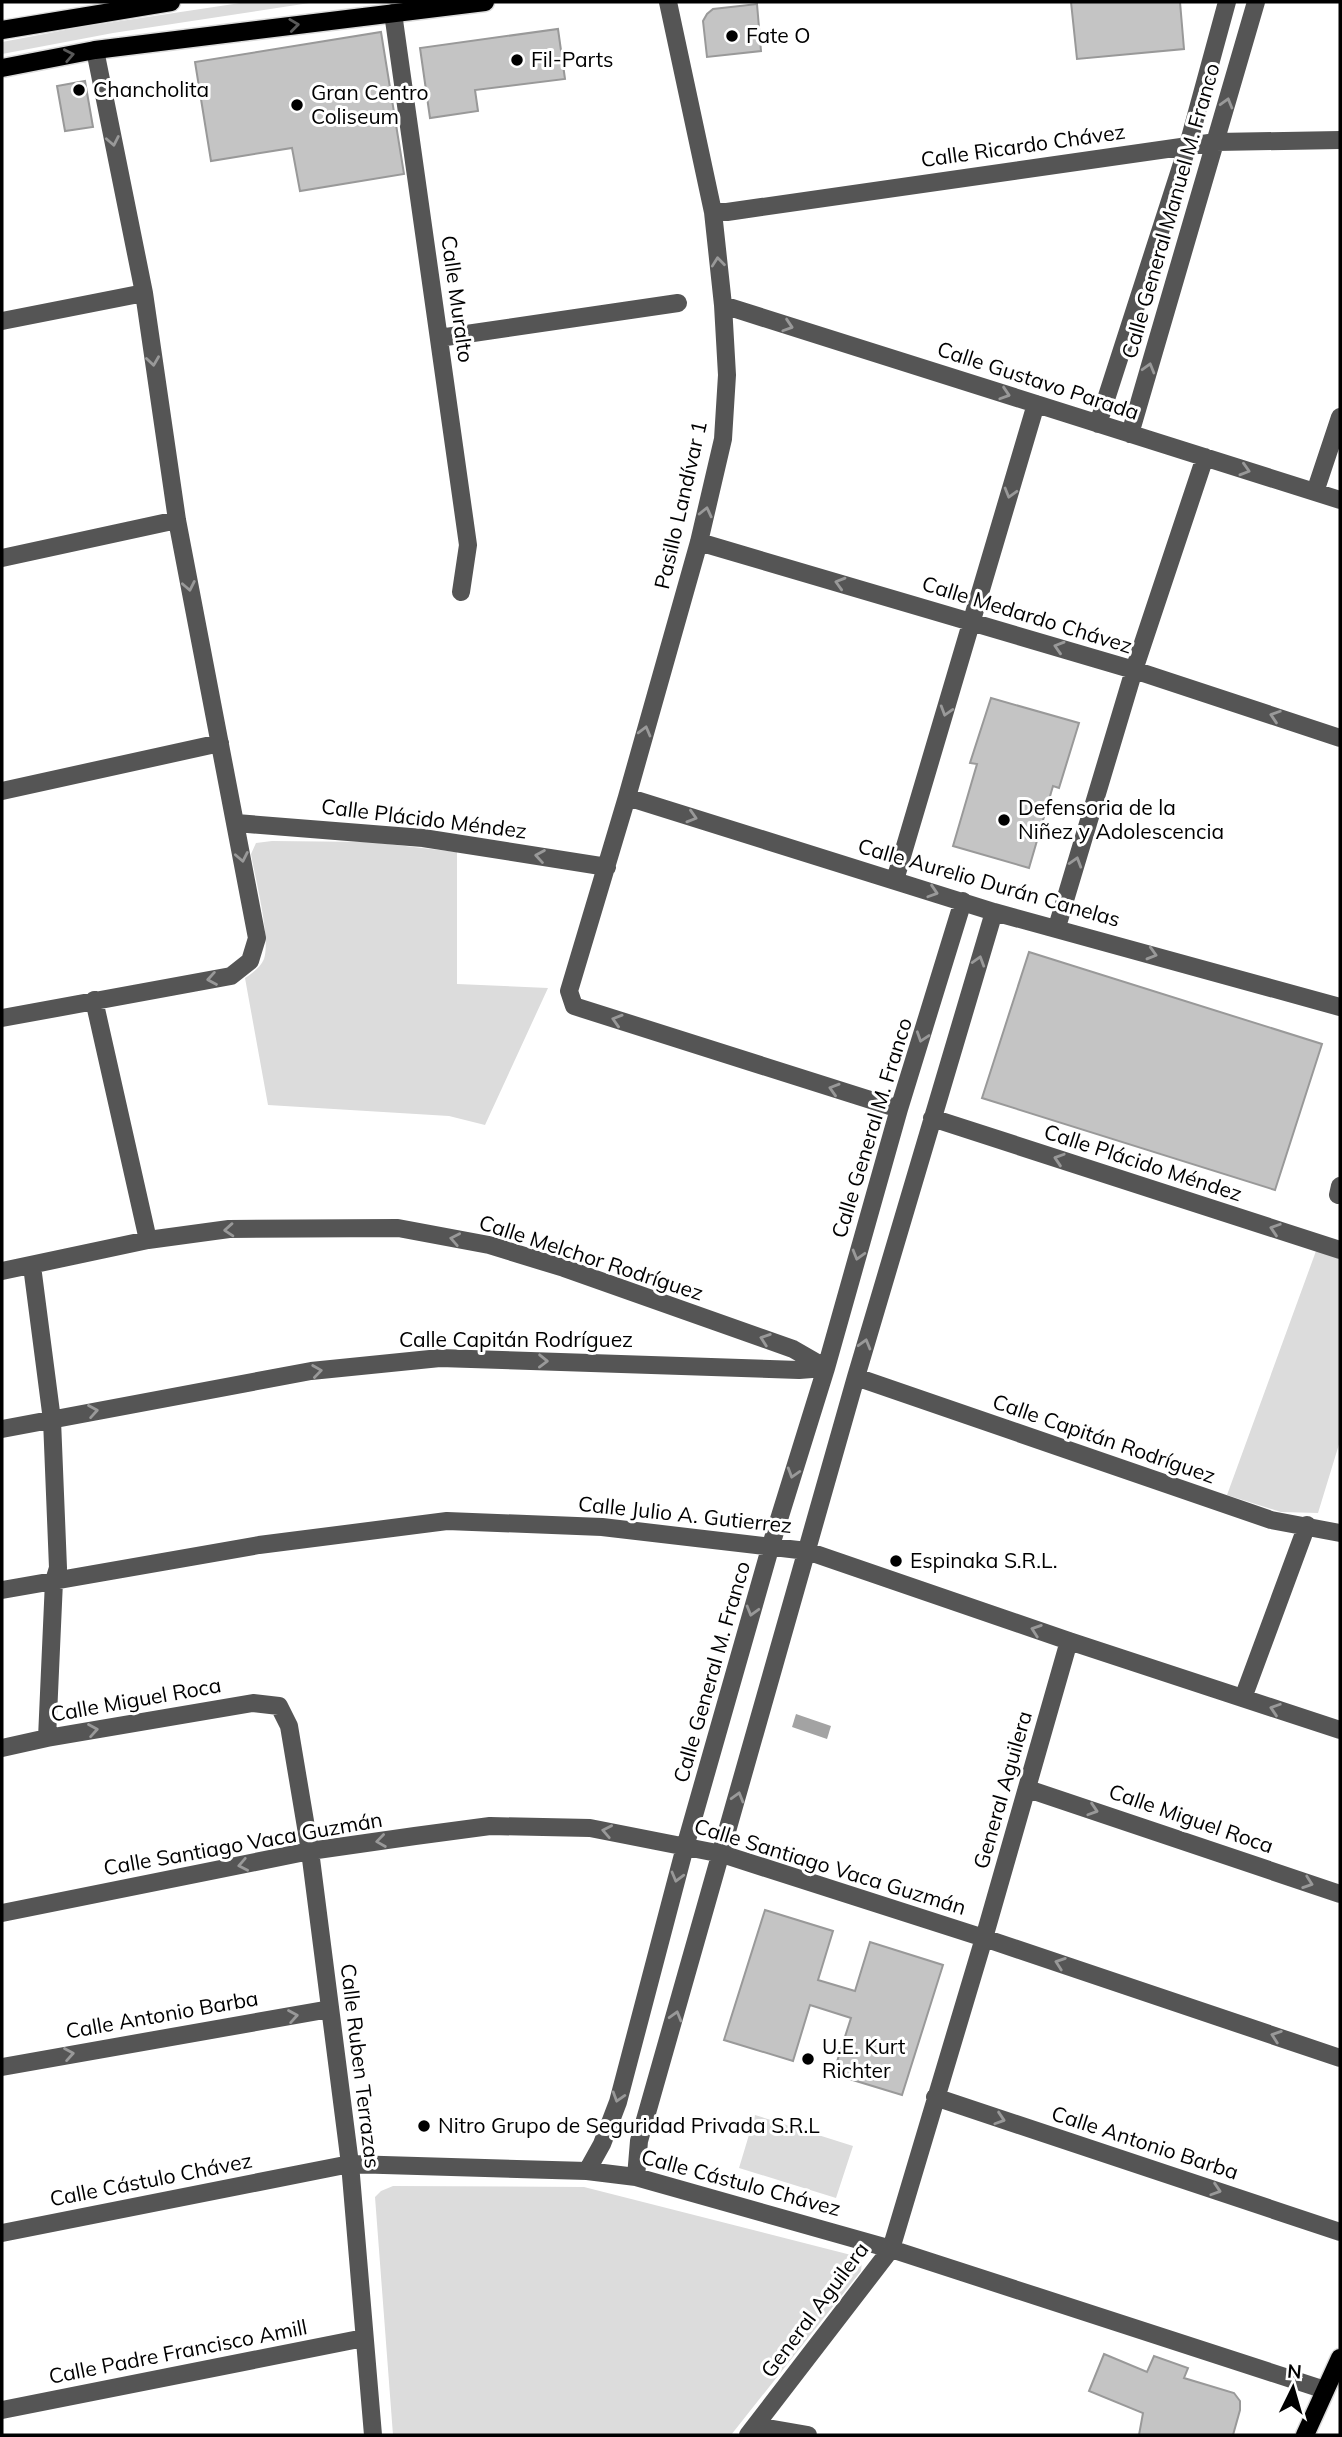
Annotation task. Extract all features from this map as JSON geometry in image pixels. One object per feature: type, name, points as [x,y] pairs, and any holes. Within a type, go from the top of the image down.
[{"type":"main road","points":[[2,30],[171,2]]},
{"type":"main road","points":[[2,68],[95,50],[485,2]]},
{"type":"main road","points":[[1305,2435],[1340,2358]]},
{"type":"street","name":"Pasillo Landívar 1","points":[[668,2],[713,212],[727,375],[723,439],[699,542],[569,991],[574,1006],[900,1109]]},
{"type":"street","name":"Calle General Manuel M. Franco","points":[[1098,424],[1188,145],[1227,2]]},
{"type":"street","name":"Calle General Manuel M. Franco","points":[[1130,434],[1256,2]]},
{"type":"street","name":"Calle Muralto","points":[[393,13],[468,545],[461,592]]},
{"type":"street","points":[[2,1018],[231,976],[250,961],[257,938],[177,520],[144,293],[95,50]]},
{"type":"street","name":"Calle Ricardo Chávez","points":[[713,212],[1188,145],[1340,139]]},
{"type":"street","points":[[2,321],[144,293]]},
{"type":"street","points":[[439,338],[678,303]]},
{"type":"street","name":"Calle Gustavo Parada","points":[[723,305],[1340,500]]},
{"type":"street","points":[[895,880],[1036,404]]},
{"type":"street","points":[[1315,492],[1340,417]]},
{"type":"street","points":[[1057,927],[1133,670],[1205,457]]},
{"type":"street","points":[[2,558],[177,520]]},
{"type":"street","name":"Calle Medardo Chávez","points":[[699,542],[1133,670],[1340,738]]},
{"type":"street","points":[[2,791],[220,743]]},
{"type":"street","name":"Calle Aurelio Durán Canelas","points":[[627,797],[994,912],[1057,927],[1340,1007]]},
{"type":"street","name":"Calle Plácido Méndez","points":[[236,823],[423,838],[607,867]]},
{"type":"street","name":"Calle General M. Franco","points":[[587,2171],[602,2144],[618,2102],[685,1847],[771,1545],[826,1368],[963,901]]},
{"type":"street","points":[[636,2177],[639,2141],[856,1377],[994,912]]},
{"type":"street","points":[[937,991],[967,1000]]},
{"type":"street","points":[[94,1000],[148,1240]]},
{"type":"street","name":"Calle Plácido Méndez","points":[[932,1118],[1340,1250]]},
{"type":"street","name":"Calle Melchor Rodríguez","points":[[2,1271],[148,1240],[229,1229],[398,1228],[489,1245],[564,1268],[793,1349],[826,1368]]},
{"type":"street","points":[[32,1266],[52,1420],[58,1568],[54,1581],[47,1738]]},
{"type":"street","name":"Calle Capitán Rodríguez","points":[[2,1429],[311,1371],[440,1358],[799,1370],[826,1368]]},
{"type":"street","name":"Calle Capitán Rodríguez","points":[[856,1377],[1271,1520],[1340,1533]]},
{"type":"street","name":"Calle Julio A. Gutierrez","points":[[2,1590],[260,1545],[447,1521],[602,1527],[807,1551],[1069,1642],[1340,1730]]},
{"type":"street","points":[[1243,1699],[1307,1525]]},
{"type":"street","name":"General Aguilera","points":[[751,2431],[891,2249],[1069,1642]]},
{"type":"street","name":"Calle Miguel Roca","points":[[2,1748],[253,1703],[279,1706]]},
{"type":"street","name":"Calle Ruben Terrazas","points":[[279,1706],[289,1726],[310,1851],[350,2164],[373,2435]]},
{"type":"street","name":"Calle Miguel Roca","points":[[1028,1789],[1340,1894]]},
{"type":"street","name":"Calle Santiago Vaca Guzmán","points":[[2,1913],[310,1851],[490,1826],[590,1828],[722,1854],[984,1938],[1340,2058]]},
{"type":"street","name":"Calle Antonio Barba","points":[[2,2067],[330,2009]]},
{"type":"street","name":"Calle Antonio Barba","points":[[935,2097],[1340,2232]]},
{"type":"street","name":"Calle Cástulo Chávez","points":[[2,2233],[350,2164],[587,2171],[636,2177],[891,2249],[1325,2390]]},
{"type":"street","name":"Calle Padre Francisco Amill","points":[[2,2410],[364,2338]]},
{"type":"street","points":[[751,2431],[808,2435]]},
{"type":"shaded area","points":[[247,2],[316,2],[113,33],[2,54],[2,42]]},
{"type":"shaded area","points":[[370,842],[457,852],[457,984],[548,988],[485,1125],[449,1116],[268,1105],[245,978],[260,965],[266,949],[251,854],[256,843]]},
{"type":"shaded area","points":[[1316,1251],[1340,1258],[1340,1441],[1318,1513],[1281,1512],[1227,1495]]},
{"type":"shaded area","points":[[796,1714],[831,1726],[827,1739],[792,1727]]},
{"type":"shaded area","points":[[755,2115],[853,2146],[836,2198],[739,2168]]},
{"type":"shaded area","points":[[393,2186],[584,2187],[855,2256],[862,2261],[861,2271],[731,2435],[393,2435],[375,2197]]},
{"type":"building","points":[[1071,2],[1180,2],[1184,49],[1077,59]]},
{"type":"building","name":"Fate O","points":[[757,4],[761,51],[707,57],[703,21],[707,14],[713,9]]},
{"type":"building","points":[[558,29],[565,79],[475,90],[478,111],[430,118],[420,48]]},
{"type":"building","name":"Gran Centro Coliseum","points":[[381,32],[404,174],[300,191],[292,148],[211,161],[195,62]]},
{"type":"building","points":[[85,81],[93,127],[65,131],[57,86]]},
{"type":"building","points":[[991,698],[1079,723],[1059,788],[1053,786],[1029,868],[953,846],[977,764],[970,763]]},
{"type":"building","points":[[1029,952],[1322,1044],[1275,1190],[982,1098]]},
{"type":"building","points":[[765,1910],[833,1931],[818,1980],[855,1991],[870,1942],[943,1965],[902,2095],[833,2074],[851,2018],[810,2005],[793,2061],[724,2040]]},
{"type":"building","points":[[1104,2354],[1147,2372],[1154,2356],[1188,2368],[1184,2378],[1234,2393],[1240,2401],[1240,2410],[1233,2435],[1139,2435],[1143,2413],[1089,2391]]},
{"type":"place","name":"Fate O","points":[[732,36]]},
{"type":"place","name":"Fil-Parts","points":[[517,60]]},
{"type":"place","name":"Chancholita","points":[[79,90]]},
{"type":"place","name":"Gran Centro Coliseum","points":[[297,105]]},
{"type":"place","name":"Defensoria de la Niñez y Adolescencia","points":[[1004,820]]},
{"type":"place","name":"Espinaka S.R.L.","points":[[896,1561]]},
{"type":"place","name":"U.E. Kurt Richter","points":[[808,2059]]},
{"type":"place","name":"Nitro Grupo de Seguridad Privada S.R.L","points":[[424,2126]]}]
